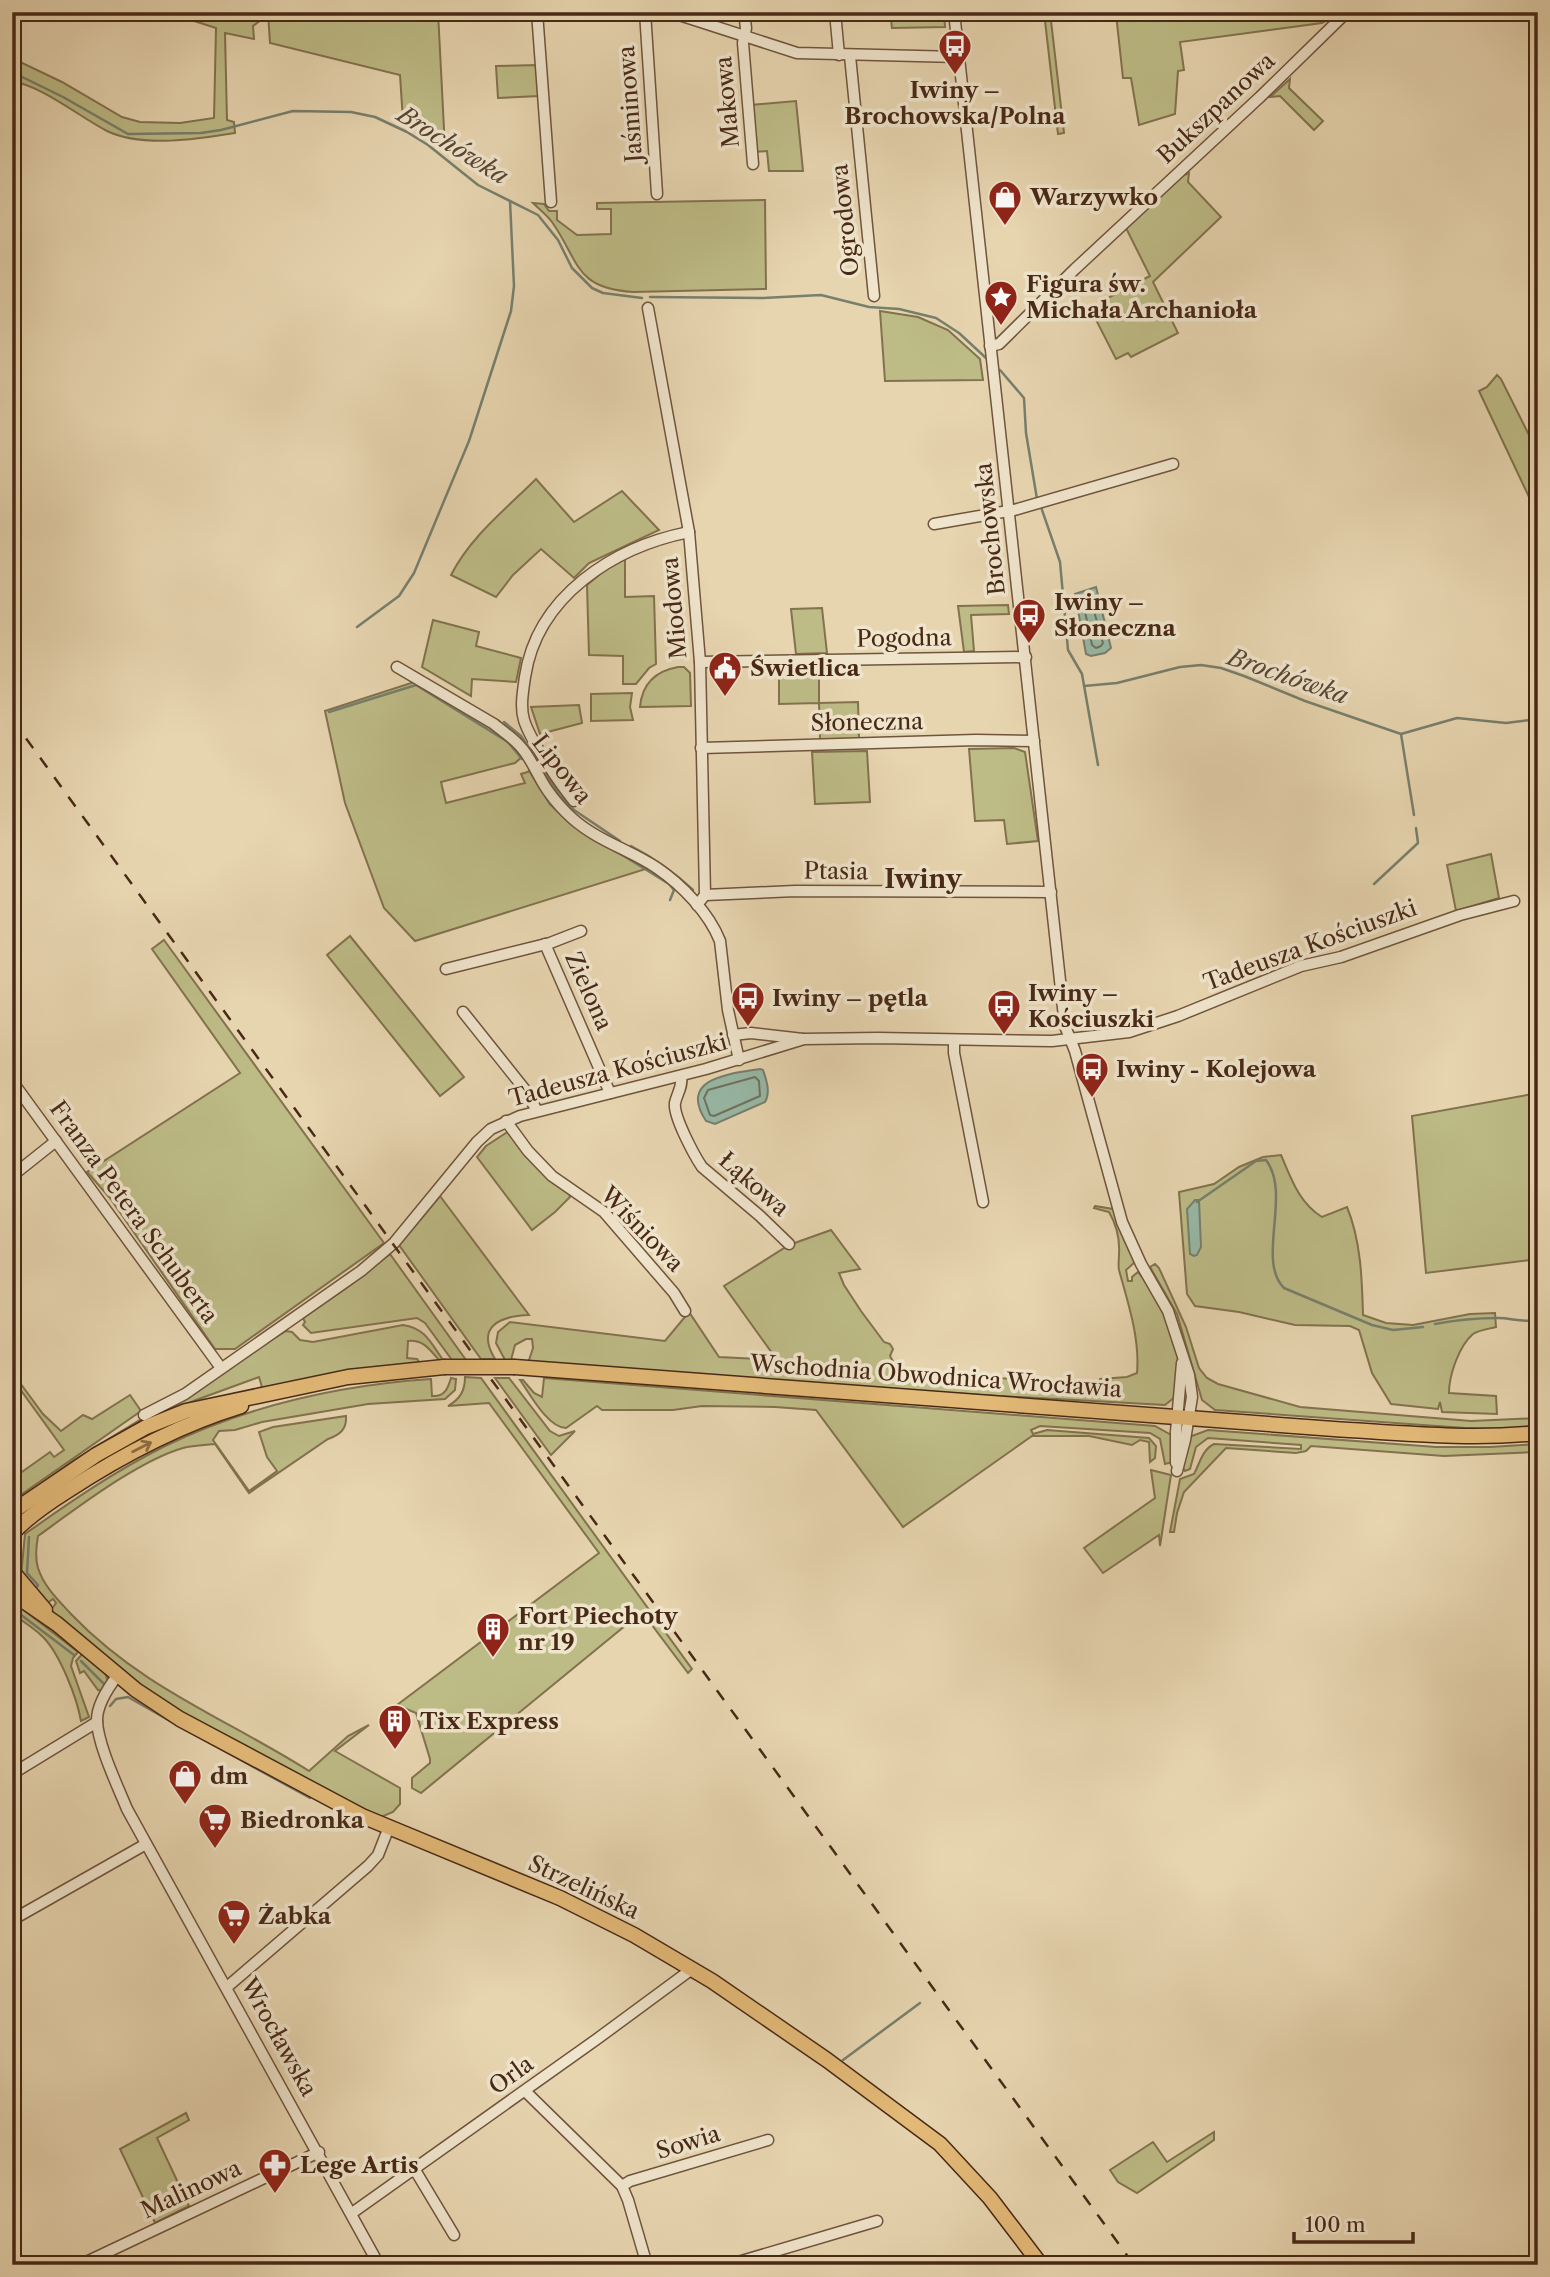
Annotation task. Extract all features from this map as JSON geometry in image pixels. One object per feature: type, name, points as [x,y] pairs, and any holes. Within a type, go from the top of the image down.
[{"type":"main road","name":"Wschodnia Obwodnica Wrocławia","points":[[12,1512],[96,1455],[154,1424],[209,1404],[374,1373],[444,1367],[514,1367],[1451,1436],[1538,1433]]},
{"type":"main road","name":"Wschodnia Obwodnica Wrocławia","points":[[12,1534],[82,1481],[169,1433],[222,1412],[331,1381]]},
{"type":"main road","name":"Strzelińska","points":[[12,1571],[57,1624]]},
{"type":"main road","name":"Strzelińska","points":[[12,1593],[57,1624],[117,1676],[180,1719],[339,1805],[560,1898],[692,1969],[830,2062],[931,2137],[990,2198],[1041,2265]]},
{"type":"street","points":[[537,12],[551,202]]},
{"type":"street","name":"Jaśminowa","points":[[645,12],[657,194]]},
{"type":"street","points":[[670,12],[797,52],[958,57]]},
{"type":"street","name":"Makowa","points":[[744,12],[743,43],[753,164]]},
{"type":"street","name":"Ogrodowa","points":[[835,12],[844,55],[874,296]]},
{"type":"street","name":"Brochowska","points":[[954,12],[1065,1026],[1122,1222],[1141,1264],[1168,1311],[1183,1357],[1183,1417]]},
{"type":"street","name":"Bukszpanowa","points":[[990,346],[999,344],[1347,12]]},
{"type":"street","name":"Miodowa","points":[[648,308],[689,532],[700,662],[705,895]]},
{"type":"street","points":[[934,524],[1009,510],[1173,464]]},
{"type":"street","points":[[574,801],[558,780],[523,718],[523,694],[533,644],[555,610],[580,582],[601,565],[638,546],[662,537],[689,532]]},
{"type":"street","name":"Pogodna","points":[[700,662],[1026,657]]},
{"type":"street","name":"Lipowa","points":[[397,667],[500,729],[519,745],[546,789],[576,822],[656,867],[694,902]]},
{"type":"street","name":"Słoneczna","points":[[701,748],[976,740],[1034,741]]},
{"type":"street","name":"Ptasia","points":[[705,895],[795,891],[1051,892]]},
{"type":"street","points":[[705,895],[694,902],[720,941],[739,1060]]},
{"type":"street","name":"Tadeusza Kościuszki","points":[[144,1415],[185,1394],[326,1297],[394,1243],[477,1142],[491,1129],[506,1121],[681,1076],[804,1039],[1070,1040],[1151,1026],[1301,966],[1341,957],[1460,915],[1514,901]]},
{"type":"street","points":[[446,969],[545,944],[582,931]]},
{"type":"street","name":"Zielona","points":[[545,944],[610,1093]]},
{"type":"street","points":[[463,1012],[526,1091],[537,1111]]},
{"type":"street","points":[[733,1035],[751,1033],[804,1039]]},
{"type":"street","points":[[954,1040],[954,1053],[983,1202]]},
{"type":"street","name":"Łąkowa","points":[[681,1076],[682,1085],[674,1106],[695,1157],[702,1167],[789,1244]]},
{"type":"street","name":"Franza Petera Schuberta","points":[[12,1082],[221,1368]]},
{"type":"street","name":"Wiśniowa","points":[[506,1121],[528,1151],[552,1176],[604,1212],[674,1293],[685,1311]]},
{"type":"street","points":[[12,1176],[56,1141]]},
{"type":"street","points":[[12,1774],[97,1722],[100,1705],[117,1676]]},
{"type":"street","name":"Wrocławska","points":[[97,1722],[113,1775],[127,1809],[319,2152],[379,2265]]},
{"type":"street","points":[[226,1987],[368,1866],[378,1855],[389,1827]]},
{"type":"street","points":[[12,1920],[146,1844]]},
{"type":"street","name":"Orla","points":[[352,2213],[526,2091],[692,1969]]},
{"type":"street","points":[[526,2091],[622,2186],[647,2265]]},
{"type":"street","name":"Sowia","points":[[622,2186],[630,2181],[768,2140]]},
{"type":"street","name":"Malinowa","points":[[80,2265],[319,2152]]},
{"type":"street","points":[[415,2170],[454,2235]]},
{"type":"street","points":[[728,2265],[877,2221]]},
{"type":"shaded area","points":[[166,12],[261,12],[261,20],[253,26],[254,39],[225,33],[227,120],[234,122],[235,133],[170,141],[121,136],[107,131],[36,89],[12,81],[12,58],[62,82],[122,117],[140,122],[180,123],[214,118],[216,28]]},
{"type":"shaded area","points":[[268,12],[438,12],[445,148],[403,121],[400,75],[270,43]]},
{"type":"shaded area","points":[[890,12],[944,12],[945,27],[892,28]]},
{"type":"shaded area","points":[[1044,12],[1050,12],[1064,133],[1058,134]]},
{"type":"shaded area","points":[[1341,12],[1322,23],[1180,42],[1184,70],[1178,71],[1175,114],[1139,125],[1131,78],[1123,78],[1116,14]]},
{"type":"shaded area","points":[[538,65],[539,96],[498,98],[496,66]]},
{"type":"shaded area","points":[[1290,79],[1289,88],[1323,121],[1314,130],[1280,96],[1270,97]]},
{"type":"shaded area","points":[[796,101],[803,171],[769,171],[767,151],[754,152],[751,105]]},
{"type":"shaded area","points":[[1189,173],[1188,182],[1221,217],[1153,282],[1178,333],[1131,357],[1128,353],[1116,359],[1092,312],[1104,300],[1150,276],[1125,226],[1179,177]]},
{"type":"shaded area","points":[[765,200],[766,289],[633,292],[599,285],[589,279],[574,261],[552,222],[533,203],[544,204],[549,211],[557,211],[557,220],[577,235],[611,234],[611,209],[597,209],[597,203]]},
{"type":"shaded area","points":[[880,311],[918,317],[948,330],[980,359],[983,380],[885,381]]},
{"type":"shaded area","points":[[1497,375],[1538,453],[1538,516],[1479,391],[1487,387]]},
{"type":"shaded area","points":[[536,479],[574,522],[622,491],[659,530],[589,563],[574,578],[541,549],[513,575],[496,597],[451,575],[468,548]]},
{"type":"shaded area","points":[[625,559],[625,597],[654,596],[656,664],[649,668],[636,684],[623,684],[623,656],[589,655],[587,585],[606,569]]},
{"type":"shaded area","points":[[1008,605],[1009,614],[971,615],[974,651],[964,652],[958,606]]},
{"type":"shaded area","points":[[822,608],[827,653],[796,654],[791,609]]},
{"type":"shaded area","points":[[433,620],[479,632],[476,646],[521,658],[516,682],[472,679],[471,696],[422,667]]},
{"type":"shaded area","points":[[819,666],[819,703],[779,704],[779,667]]},
{"type":"shaded area","points":[[684,667],[690,673],[691,706],[640,707],[647,685],[657,675]]},
{"type":"shaded area","points":[[414,682],[492,728],[523,756],[515,763],[441,782],[446,803],[525,783],[521,774],[531,771],[554,805],[649,868],[415,941],[384,908],[345,803],[325,711]]},
{"type":"shaded area","points":[[632,693],[630,707],[633,720],[591,721],[591,694]]},
{"type":"shaded area","points":[[858,702],[859,739],[820,740],[819,703]]},
{"type":"shaded area","points":[[579,705],[582,723],[540,734],[531,707]]},
{"type":"shaded area","points":[[1014,748],[1025,752],[1038,841],[1007,844],[1004,820],[975,821],[969,749]]},
{"type":"shaded area","points":[[867,751],[870,802],[815,804],[812,752]]},
{"type":"shaded area","points":[[1491,854],[1499,898],[1456,911],[1447,865]]},
{"type":"shaded area","points":[[350,936],[464,1077],[440,1096],[327,955]]},
{"type":"shaded area","points":[[164,940],[384,1243],[235,1349],[215,1349],[110,1198],[87,1172],[240,1073],[152,949]]},
{"type":"shaded area","points":[[1538,1093],[1538,1259],[1426,1273],[1412,1116]]},
{"type":"shaded area","points":[[509,1131],[570,1197],[532,1230],[477,1157],[486,1146]]},
{"type":"shaded area","points":[[1281,1155],[1297,1189],[1314,1211],[1322,1217],[1347,1207],[1358,1247],[1363,1315],[1386,1323],[1413,1325],[1470,1314],[1495,1313],[1496,1327],[1473,1334],[1463,1346],[1453,1370],[1449,1393],[1496,1396],[1497,1414],[1442,1412],[1440,1402],[1438,1409],[1391,1404],[1372,1373],[1359,1330],[1350,1326],[1295,1325],[1239,1312],[1195,1306],[1187,1294],[1179,1192],[1214,1184],[1239,1167],[1263,1157]]},
{"type":"shaded area","points":[[440,1196],[529,1315],[509,1318],[494,1325],[488,1338],[495,1359],[481,1359],[399,1245]]},
{"type":"shaded area","points":[[1094,1208],[1113,1209],[1135,1262],[1126,1270],[1128,1281],[1132,1281],[1132,1277],[1138,1272],[1160,1302],[1171,1326],[1178,1371],[1175,1397],[1165,1405],[892,1390],[528,1363],[533,1348],[532,1339],[515,1345],[511,1360],[505,1360],[496,1343],[498,1332],[510,1322],[665,1341],[689,1312],[719,1357],[777,1360],[724,1286],[789,1245],[831,1230],[860,1269],[839,1273],[844,1285],[884,1342],[890,1344],[893,1349],[890,1356],[898,1370],[1098,1386],[1100,1379],[1127,1377],[1137,1373],[1137,1347],[1119,1270],[1117,1232],[1109,1212]]},
{"type":"shaded area","points":[[390,1254],[466,1360],[452,1360],[425,1323],[417,1318],[311,1333],[303,1325],[303,1318]]},
{"type":"shaded area","points":[[1155,1264],[1186,1327],[1199,1368],[1207,1378],[1218,1384],[1300,1407],[1471,1421],[1538,1418],[1538,1427],[1465,1428],[1215,1410],[1202,1400],[1177,1314],[1150,1267]]},
{"type":"shaded area","points":[[403,1325],[422,1333],[443,1360],[439,1360],[422,1343],[408,1341],[407,1358],[417,1359],[420,1363],[243,1393],[262,1387],[259,1377],[143,1423],[12,1504],[74,1460],[286,1331],[292,1332],[300,1340],[313,1342]]},
{"type":"shaded area","points":[[12,1372],[43,1414],[61,1431],[83,1415],[92,1419],[130,1395],[141,1411],[12,1501],[12,1479],[50,1452],[54,1457],[64,1450],[12,1378]]},
{"type":"shaded area","points":[[465,1377],[481,1378],[692,1669],[688,1673],[642,1612],[421,1793],[412,1788],[412,1778],[430,1763],[430,1759],[416,1713],[397,1705],[599,1553],[489,1403],[448,1406],[461,1394]]},
{"type":"shaded area","points":[[451,1378],[456,1379],[455,1390],[445,1399],[368,1404],[219,1431],[213,1440],[249,1491],[277,1471],[267,1457],[259,1432],[273,1427],[346,1416],[344,1428],[339,1434],[249,1493],[215,1444],[187,1447],[165,1454],[128,1474],[38,1536],[38,1568],[57,1599],[99,1641],[156,1683],[186,1701],[309,1771],[348,1736],[369,1725],[335,1751],[400,1788],[400,1804],[393,1812],[381,1817],[173,1711],[66,1628],[51,1610],[56,1603],[53,1599],[46,1604],[21,1576],[25,1534],[111,1476],[165,1446],[229,1420],[295,1400],[363,1386],[431,1379],[432,1396],[436,1396],[445,1391]]},
{"type":"shaded area","points":[[495,1378],[509,1378],[550,1431],[559,1436],[575,1431],[551,1455]]},
{"type":"shaded area","points":[[544,1378],[1155,1426],[1173,1436],[1172,1462],[1165,1464],[1160,1439],[1150,1433],[1040,1426],[1031,1430],[1033,1434],[1047,1430],[1149,1438],[1156,1446],[1155,1458],[1150,1462],[1149,1442],[1140,1440],[1132,1445],[1089,1436],[1032,1436],[903,1527],[816,1410],[702,1406],[673,1410],[602,1410],[597,1406],[566,1428],[559,1427],[546,1417],[520,1380],[542,1397]]},
{"type":"shaded area","points":[[1208,1430],[1436,1447],[1538,1444],[1538,1452],[1444,1456],[1311,1446],[1306,1451],[1296,1453],[1226,1448],[1184,1492],[1174,1532],[1170,1532],[1180,1479],[1194,1474],[1204,1453],[1214,1444],[1301,1449],[1301,1445],[1208,1438],[1196,1447],[1190,1469],[1185,1471],[1182,1466],[1189,1437]]},
{"type":"shaded area","points":[[1151,1470],[1171,1475],[1160,1546],[1159,1535],[1103,1573],[1084,1548],[1155,1498]]},
{"type":"shaded area","points":[[12,1601],[78,1652],[71,1666],[89,1717],[81,1721],[72,1689],[56,1654],[40,1634],[12,1614]]},
{"type":"shaded area","points":[[84,1652],[105,1672],[108,1682],[103,1691],[98,1690],[84,1671],[80,1673],[76,1661]]},
{"type":"shaded area","points":[[186,2113],[189,2120],[157,2138],[189,2206],[155,2223],[120,2149]]},
{"type":"shaded area","points":[[1214,2132],[1214,2140],[1137,2193],[1118,2182],[1110,2170],[1153,2142],[1167,2162]]},
{"type":"water","points":[[1096,587],[1111,648],[1105,653],[1091,656],[1086,654],[1075,594]]},
{"type":"water","points":[[763,1070],[767,1086],[765,1102],[715,1124],[706,1121],[699,1107],[698,1095],[703,1087],[722,1076]]},
{"type":"water","points":[[1195,1200],[1199,1200],[1201,1247],[1194,1256],[1190,1254],[1187,1209]]},
{"type":"waterway","name":"Brochówka","points":[[12,72],[128,134],[201,133],[293,111],[351,112],[375,117],[428,145],[478,185],[538,215],[558,240],[572,268],[592,288],[603,293],[642,298]]},
{"type":"waterway","points":[[357,627],[399,596],[414,573],[469,441],[511,311],[514,286],[510,201]]},
{"type":"waterway","name":"Brochówka","points":[[650,297],[763,298],[821,295],[869,307],[899,309],[936,318],[959,333],[986,358]]},
{"type":"waterway","name":"Brochówka","points":[[1000,370],[1024,398],[1026,433],[1037,499]]},
{"type":"waterway","name":"Brochówka","points":[[1041,507],[1060,562],[1068,650],[1082,674],[1098,765]]},
{"type":"waterway","name":"Brochówka","points":[[1084,686],[1117,683],[1180,667],[1201,665],[1221,668],[1401,734],[1457,718],[1506,723],[1538,719]]},
{"type":"waterway","points":[[329,712],[416,685],[508,742],[522,759]]},
{"type":"waterway","points":[[504,722],[521,736],[560,796],[574,810],[620,841]]},
{"type":"waterway","points":[[1401,734],[1414,815]]},
{"type":"waterway","points":[[529,770],[550,804],[571,824]]},
{"type":"waterway","points":[[1374,884],[1418,843],[1416,828]]},
{"type":"waterway","points":[[631,846],[664,866],[693,890]]},
{"type":"waterway","points":[[616,851],[669,884],[674,890],[670,900]]},
{"type":"waterway","points":[[1197,1202],[1256,1161],[1266,1160],[1273,1174],[1276,1190],[1273,1261],[1276,1276],[1284,1288],[1372,1325],[1393,1330],[1423,1327]]},
{"type":"waterway","points":[[1435,1324],[1482,1318],[1538,1320]]},
{"type":"waterway","points":[[29,1537],[27,1573],[38,1585],[36,1588]]},
{"type":"waterway","points":[[12,1608],[74,1655]]},
{"type":"waterway","points":[[81,1661],[104,1684]]},
{"type":"waterway","points":[[110,1706],[116,1699],[128,1697],[170,1721]]},
{"type":"waterway","points":[[179,1726],[310,1798]]},
{"type":"waterway","points":[[843,2060],[920,2003]]},
{"type":"railway","points":[[12,719],[1134,2265]]},
{"type":"place","name":"Iwiny – Brochowska/Polna","points":[[955,76]]},
{"type":"place","name":"Warzywko","points":[[1005,227]]},
{"type":"place","name":"Figura św. Michała Archanioła","points":[[1001,327]]},
{"type":"place","name":"Iwiny – Słoneczna","points":[[1029,645]]},
{"type":"place","name":"Świetlica","points":[[725,698]]},
{"type":"place","name":"Iwiny – pętla","points":[[748,1028]]},
{"type":"place","name":"Iwiny – Kościuszki","points":[[1004,1036]]},
{"type":"place","name":"Iwiny - Kolejowa","points":[[1092,1099]]},
{"type":"place","name":"Fort Piechoty nr 19","points":[[493,1659]]},
{"type":"place","name":"Tix Express","points":[[395,1751]]},
{"type":"place","name":"dm","points":[[185,1806]]},
{"type":"place","name":"Biedronka","points":[[215,1850]]},
{"type":"place","name":"Żabka","points":[[234,1946]]},
{"type":"place","name":"Lege Artis","points":[[275,2195]]},
{"type":"district","name":"Iwiny","points":[[923,879]]}]
